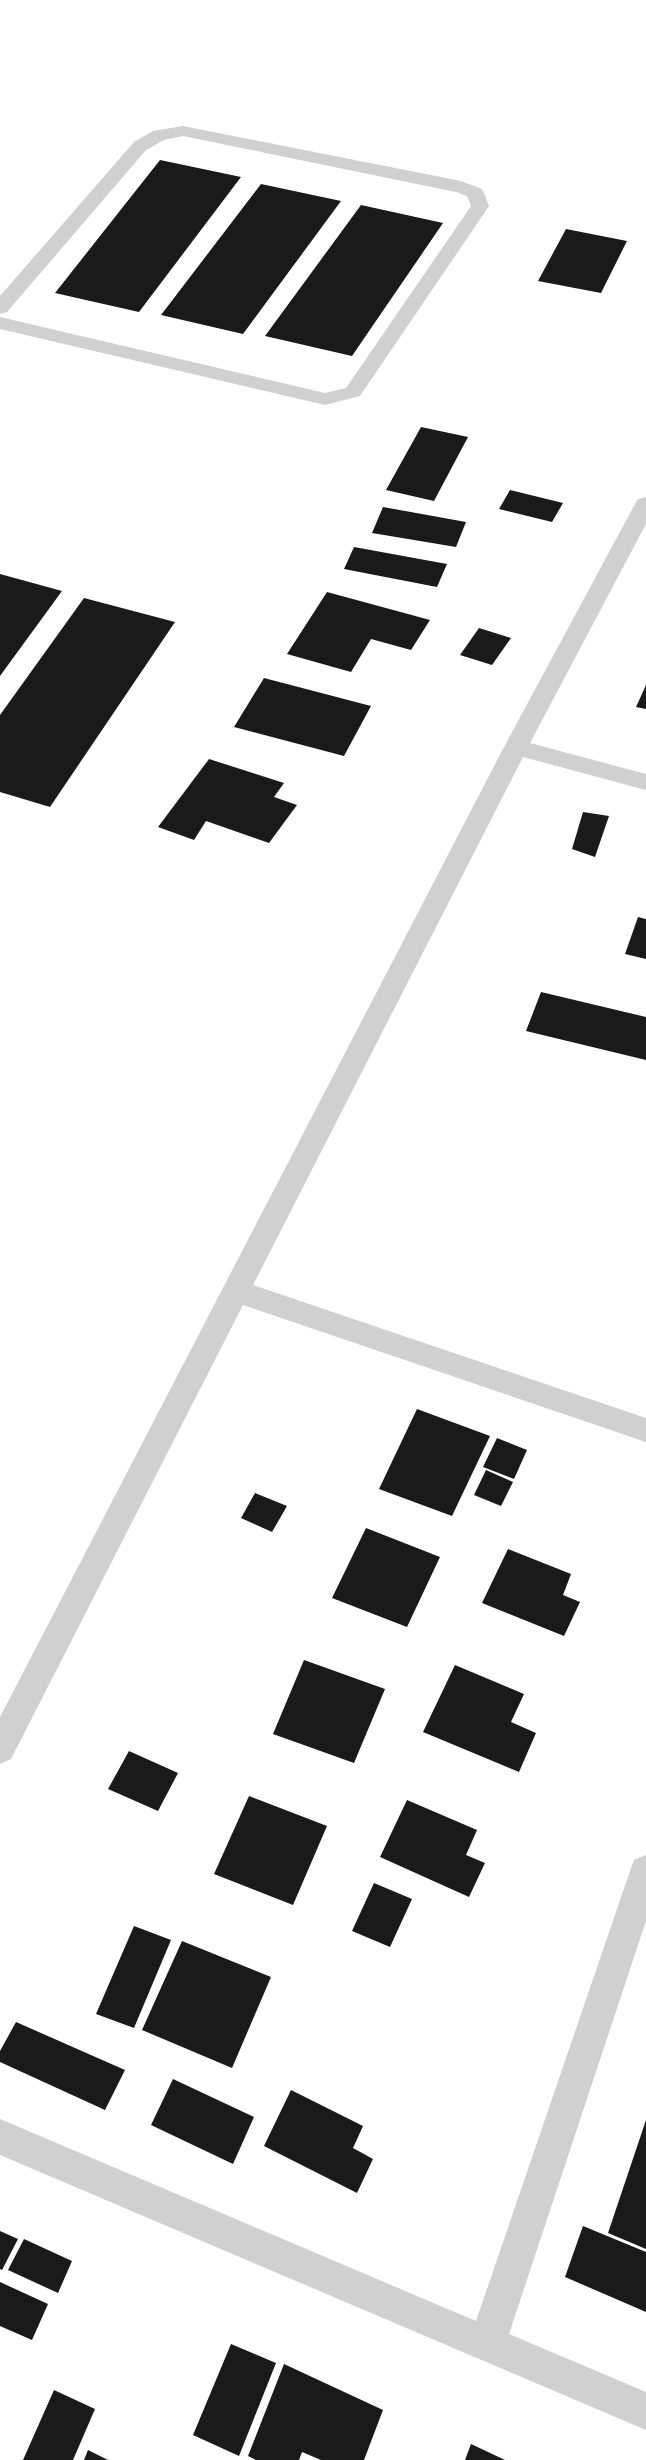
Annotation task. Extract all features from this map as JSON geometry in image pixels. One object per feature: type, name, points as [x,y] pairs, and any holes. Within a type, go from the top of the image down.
[{"type":"street","points":[[0,308],[140,146],[159,135],[183,131],[460,187],[475,193],[480,206],[354,392],[325,399],[0,323]]},
{"type":"street","points":[[0,1749],[516,747],[646,506]]},
{"type":"street","points":[[516,747],[646,782]]},
{"type":"street","points":[[236,1290],[646,1430]]},
{"type":"street","points":[[487,2344],[646,1871]]},
{"type":"street","points":[[0,2138],[646,2411]]},
{"type":"building","points":[[160,160],[241,177],[139,312],[55,293]]},
{"type":"building","points":[[261,184],[341,201],[243,334],[161,315]]},
{"type":"building","points":[[361,205],[443,223],[352,356],[265,336]]},
{"type":"building","points":[[566,229],[627,241],[601,293],[538,281]]},
{"type":"building","points":[[421,427],[468,437],[434,501],[386,490]]},
{"type":"building","points":[[510,490],[563,503],[552,522],[499,509]]},
{"type":"building","points":[[383,507],[466,522],[456,547],[372,533]]},
{"type":"building","points":[[354,547],[447,564],[437,587],[344,569]]},
{"type":"building","points":[[0,574],[62,591],[0,676]]},
{"type":"building","points":[[327,592],[430,620],[411,650],[371,639],[351,672],[287,654]]},
{"type":"building","points":[[84,598],[175,622],[50,807],[0,792],[0,715]]},
{"type":"building","points":[[479,628],[511,638],[492,665],[460,655]]},
{"type":"building","points":[[264,678],[371,706],[344,756],[234,727]]},
{"type":"building","points":[[646,685],[646,709],[636,707]]},
{"type":"building","points":[[209,759],[284,783],[274,797],[297,805],[269,843],[206,821],[194,840],[158,827]]},
{"type":"building","points":[[583,812],[609,816],[595,857],[572,849]]},
{"type":"building","points":[[638,917],[646,919],[646,959],[625,954]]},
{"type":"building","points":[[541,992],[646,1017],[646,1060],[526,1031]]},
{"type":"building","points":[[417,1409],[490,1436],[452,1516],[379,1489]]},
{"type":"building","points":[[497,1438],[527,1450],[514,1479],[483,1467]]},
{"type":"building","points":[[486,1470],[513,1482],[501,1506],[474,1495]]},
{"type":"building","points":[[255,1493],[287,1506],[272,1532],[241,1518]]},
{"type":"building","points":[[366,1528],[440,1557],[407,1627],[332,1598]]},
{"type":"building","points":[[508,1549],[571,1574],[563,1595],[580,1602],[564,1636],[482,1603]]},
{"type":"building","points":[[304,1660],[385,1689],[354,1763],[273,1734]]},
{"type":"building","points":[[455,1665],[524,1694],[511,1722],[536,1733],[519,1772],[423,1732]]},
{"type":"building","points":[[129,1751],[178,1773],[158,1811],[108,1789]]},
{"type":"building","points":[[249,1796],[327,1826],[293,1905],[214,1874]]},
{"type":"building","points":[[407,1800],[477,1830],[466,1855],[485,1863],[469,1897],[380,1857]]},
{"type":"building","points":[[374,1883],[412,1899],[390,1947],[352,1931]]},
{"type":"building","points":[[134,1926],[171,1940],[134,2028],[96,2014]]},
{"type":"building","points":[[182,1941],[271,1977],[232,2068],[142,2030]]},
{"type":"building","points":[[16,2022],[125,2070],[105,2110],[0,2062],[0,2051]]},
{"type":"building","points":[[173,2079],[254,2117],[233,2164],[151,2125]]},
{"type":"building","points":[[291,2090],[363,2126],[353,2148],[373,2159],[357,2193],[264,2146]]},
{"type":"building","points":[[646,2120],[646,2249],[608,2233]]},
{"type":"building","points":[[583,2226],[646,2252],[646,2312],[565,2277]]},
{"type":"building","points":[[0,2231],[18,2239],[2,2270],[0,2269]]},
{"type":"building","points":[[24,2239],[72,2261],[58,2293],[8,2270]]},
{"type":"building","points":[[0,2282],[48,2304],[32,2340],[0,2326]]},
{"type":"building","points":[[231,2344],[276,2363],[239,2456],[193,2435]]},
{"type":"building","points":[[284,2364],[383,2410],[364,2460],[321,2460],[302,2452],[299,2460],[256,2460],[248,2456]]},
{"type":"building","points":[[54,2390],[95,2409],[73,2460],[23,2460]]},
{"type":"building","points":[[471,2444],[505,2460],[465,2460]]},
{"type":"building","points":[[88,2450],[108,2460],[84,2460]]}]
